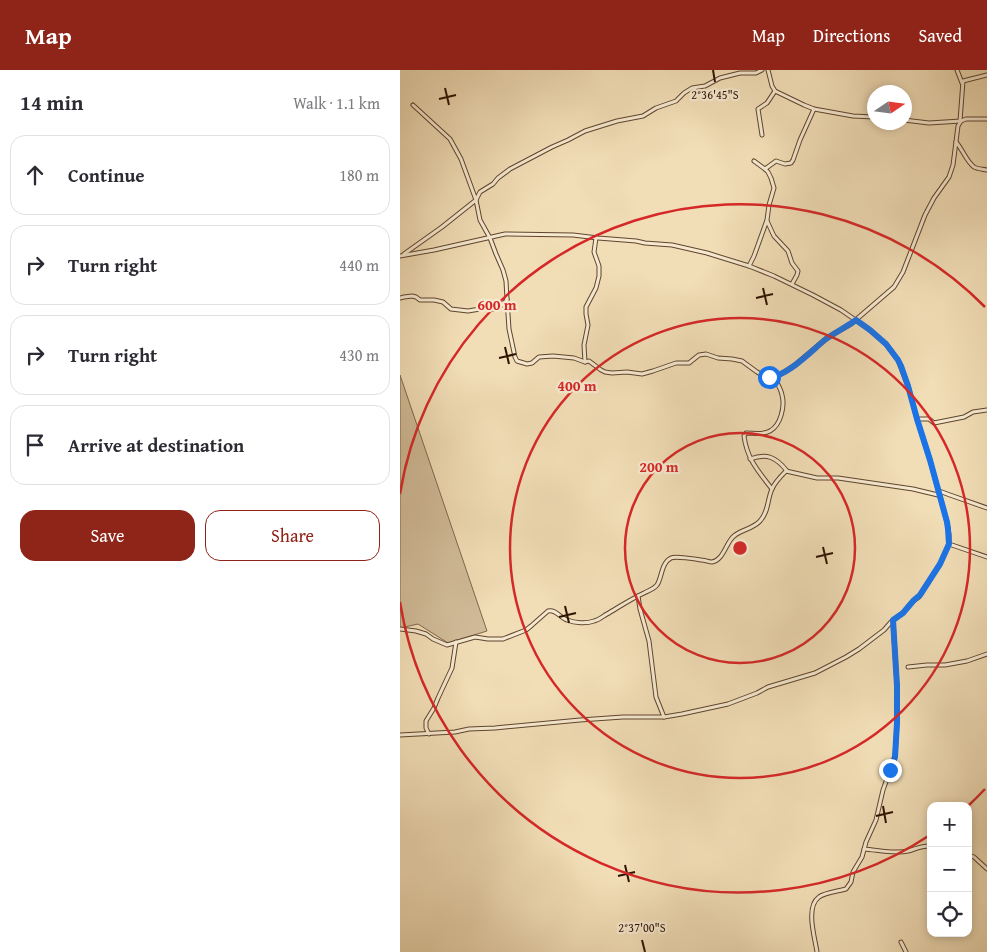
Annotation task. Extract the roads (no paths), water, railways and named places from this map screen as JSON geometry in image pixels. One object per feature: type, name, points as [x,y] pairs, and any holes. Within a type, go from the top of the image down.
[{"type":"street","points":[[401,255],[437,231],[476,200],[480,192],[493,184],[498,178],[552,147],[585,131],[617,121],[643,116],[656,108],[676,101],[692,88],[705,86],[720,78],[743,72],[756,73],[762,70]]},
{"type":"street","points":[[768,70],[775,91],[814,109],[867,117]]},
{"type":"street","points":[[413,105],[436,124],[452,142],[462,161],[476,200],[480,220],[504,270],[507,286],[509,329],[514,357],[517,361],[527,364],[539,357],[574,358],[585,362],[589,361],[601,370],[612,373],[642,374],[676,363],[689,363],[699,355],[706,354],[718,358],[742,361],[761,375],[774,377],[796,364],[827,338],[856,320],[894,286],[900,276],[925,214],[949,177],[960,121],[962,83],[957,70]]},
{"type":"street","points":[[962,83],[965,80],[987,75]]},
{"type":"street","points":[[762,135],[758,110],[768,103],[775,91]]},
{"type":"street","points":[[765,169],[776,161],[785,164],[793,160],[814,109]]},
{"type":"street","points":[[912,121],[987,119]]},
{"type":"street","points":[[956,142],[974,167],[987,170]]},
{"type":"street","points":[[749,266],[767,220],[774,188],[770,175],[765,169],[754,162]]},
{"type":"street","points":[[767,220],[774,236],[788,251],[793,266],[798,271],[792,284]]},
{"type":"street","points":[[400,735],[623,717],[664,717],[728,704],[768,687],[815,673],[859,649],[884,630],[920,595],[940,564],[949,544],[948,529],[930,460],[908,386],[898,360],[878,337],[856,320],[792,284],[749,266],[672,245],[573,235],[502,234],[434,250],[401,255]]},
{"type":"street","points":[[585,362],[584,345],[588,325],[586,307],[596,288],[599,276],[599,266],[594,252],[596,238]]},
{"type":"street","points":[[400,298],[412,296],[420,300],[434,300],[443,302],[451,309],[468,311],[486,308],[494,309],[504,304],[507,299]]},
{"type":"street","points":[[772,489],[750,459],[745,444],[745,434],[765,433],[775,426],[783,403],[782,394],[774,377]]},
{"type":"street","points":[[917,419],[929,420],[934,423],[987,410]]},
{"type":"street","points":[[750,459],[759,456],[774,458],[788,471],[817,478],[838,478],[939,495]]},
{"type":"street","points":[[400,628],[426,634],[447,645],[475,637],[503,639],[532,626],[551,610],[566,620],[588,623],[600,619],[657,585],[664,565],[670,559],[716,561],[724,552],[732,537],[761,520],[767,510],[772,489],[780,477],[788,471]]},
{"type":"street","points":[[938,490],[987,508]]},
{"type":"street","points":[[949,544],[987,557]]},
{"type":"street","points":[[638,595],[650,650],[656,697],[664,717]]},
{"type":"street","points":[[817,952],[811,914],[816,901],[821,896],[848,888],[876,820],[883,790],[895,757],[897,686],[893,620]]},
{"type":"street","points":[[429,734],[426,728],[426,721],[452,668],[456,642]]},
{"type":"street","points":[[908,667],[946,666],[987,654]]},
{"type":"street","points":[[864,849],[899,852],[927,845]]},
{"type":"street","points":[[972,857],[987,869]]},
{"type":"street","points":[[901,942],[906,952]]}]
